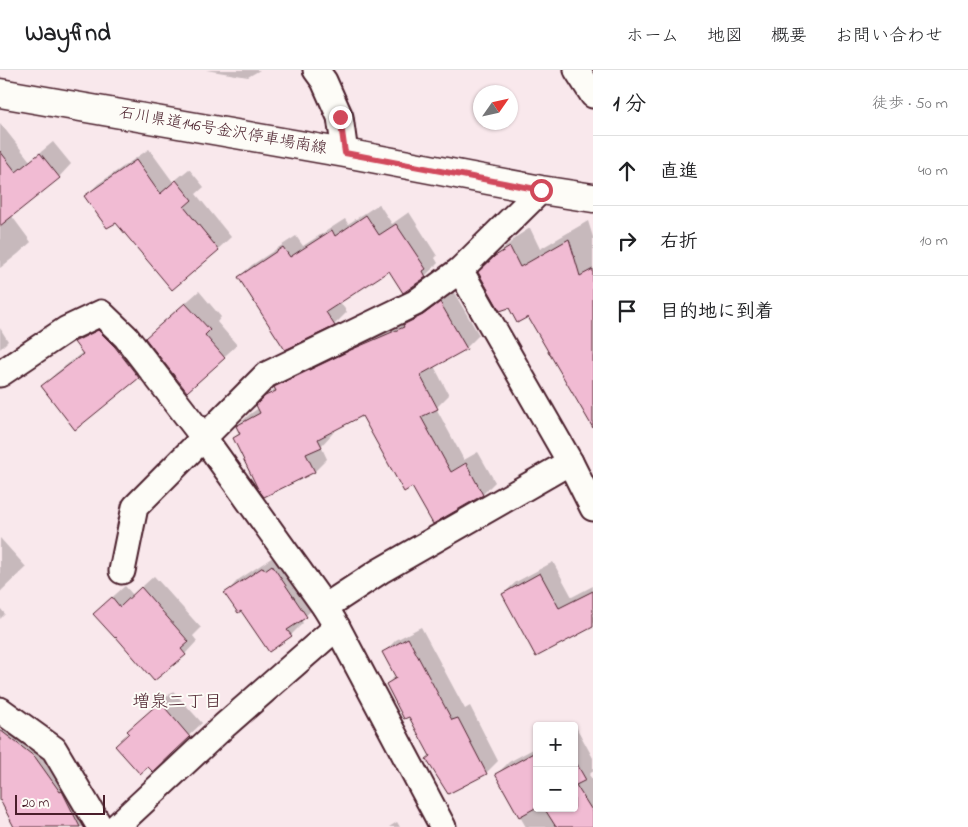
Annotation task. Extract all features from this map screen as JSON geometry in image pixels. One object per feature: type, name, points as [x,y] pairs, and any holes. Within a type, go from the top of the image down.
[{"type":"main road","name":"石川県道146号金沢停車場南線","points":[[0,93],[593,198]]},
{"type":"street","points":[[316,70],[324,81],[340,117],[345,153]]},
{"type":"street","points":[[577,70],[593,95]]},
{"type":"street","points":[[122,571],[135,507],[266,375],[415,303],[460,270],[541,190]]},
{"type":"street","points":[[460,270],[570,462],[593,508]]},
{"type":"street","points":[[0,374],[67,329],[101,313],[126,337],[204,438],[331,617],[443,827]]},
{"type":"street","points":[[116,827],[224,726],[331,617],[380,571],[570,462]]},
{"type":"street","points":[[0,710],[54,749],[100,827]]},
{"type":"building","points":[[0,151],[16,172],[40,153],[60,178],[0,226]]},
{"type":"building","points":[[136,160],[160,194],[176,180],[192,200],[184,207],[219,250],[172,290],[116,223],[107,228],[84,196]]},
{"type":"building","points":[[366,215],[379,235],[396,224],[426,269],[423,271],[426,277],[403,293],[389,271],[326,312],[335,326],[285,350],[238,277],[283,247],[290,257],[332,230],[335,236]]},
{"type":"building","points":[[569,239],[580,276],[593,269],[593,428],[528,317],[517,323],[509,308],[500,311],[478,272],[495,256],[510,247],[520,267]]},
{"type":"building","points":[[440,302],[467,349],[420,375],[438,409],[421,417],[451,472],[466,463],[483,495],[433,524],[412,487],[404,492],[362,416],[318,439],[322,447],[306,454],[315,472],[264,497],[258,489],[233,438],[240,434],[236,426],[260,413],[256,405],[265,396],[276,391],[274,387],[404,327],[403,325],[423,315]]},
{"type":"building","points":[[185,303],[210,330],[205,335],[225,358],[187,392],[145,338]]},
{"type":"building","points":[[98,330],[115,347],[139,378],[75,430],[41,386],[83,354],[74,342]]},
{"type":"building","points":[[272,565],[307,617],[287,630],[292,636],[269,652],[241,611],[238,613],[224,593],[263,567],[265,570]]},
{"type":"building","points":[[540,573],[559,608],[593,591],[593,627],[536,657],[502,594]]},
{"type":"building","points":[[141,587],[189,642],[181,649],[186,655],[154,681],[116,637],[93,614],[112,597],[120,607]]},
{"type":"building","points":[[408,638],[452,720],[458,718],[487,774],[448,794],[426,759],[430,756],[409,717],[404,719],[386,684],[396,678],[382,652]]},
{"type":"building","points":[[160,702],[190,737],[153,772],[148,767],[140,774],[115,746],[129,733],[127,731]]},
{"type":"building","points":[[0,730],[35,757],[60,792],[62,791],[80,827],[14,827],[0,800]]},
{"type":"building","points":[[533,753],[533,809],[519,817],[495,774]]},
{"type":"building","points":[[578,766],[586,780],[578,784]]},
{"type":"building","points":[[578,788],[593,812],[593,827],[556,827],[547,812],[578,812]]},
{"type":"district","name":"増泉二丁目","points":[[177,703]]},
{"type":"route","points":[[340,117],[345,153],[541,190]]}]
